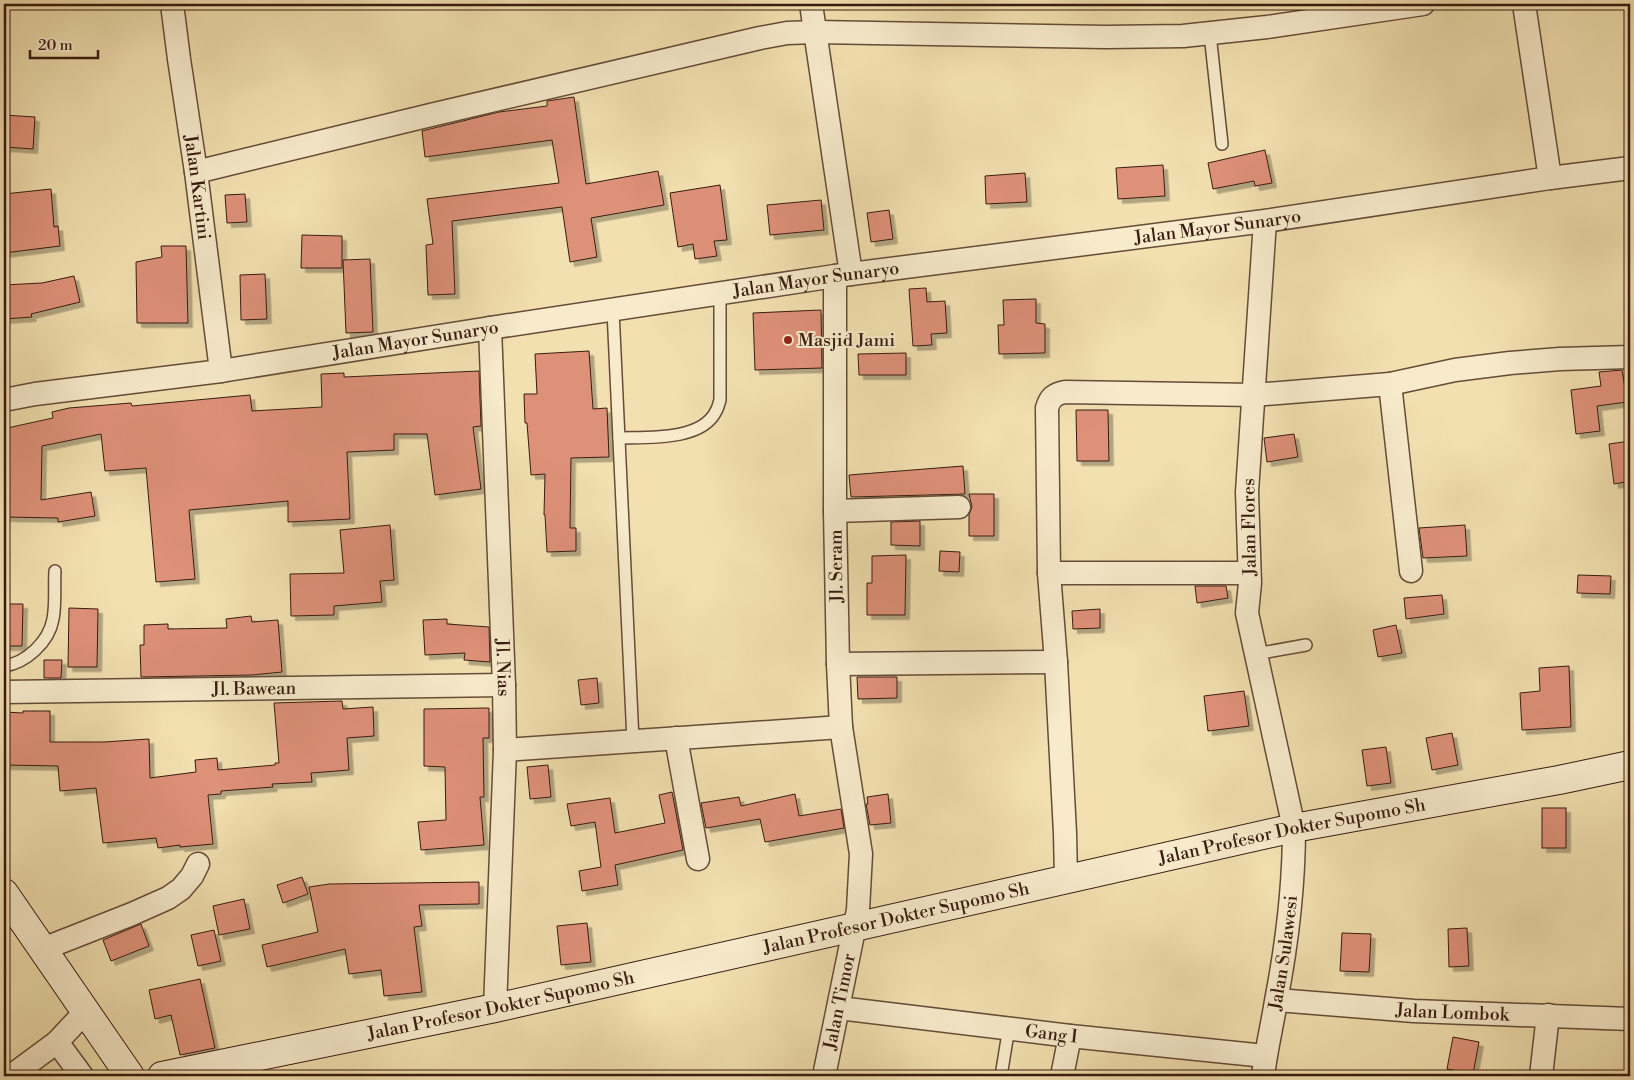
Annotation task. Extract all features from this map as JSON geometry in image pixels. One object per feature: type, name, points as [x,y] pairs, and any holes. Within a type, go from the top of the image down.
[{"type":"street","name":"Jalan Kartini","points":[[172,4],[196,172],[221,371]]},
{"type":"street","name":"Jl. Seram","points":[[811,4],[816,32],[844,275],[835,511],[838,664],[841,726],[861,862]]},
{"type":"street","points":[[196,172],[750,40],[787,34],[816,32],[1106,37],[1183,36],[1277,26],[1423,4]]},
{"type":"street","points":[[1524,4],[1550,178]]},
{"type":"street","name":"Jalan Mayor Sunaryo","points":[[4,400],[35,394],[221,371],[490,328],[844,275],[1265,221],[1550,178],[1630,168]]},
{"type":"street","name":"Jalan Flores","points":[[1265,221],[1247,492],[1250,584],[1247,613],[1294,828]]},
{"type":"street","name":"Jl. Nias","points":[[490,328],[505,750],[495,1008]]},
{"type":"street","points":[[1066,879],[1056,662],[1049,573],[1047,408],[1052,397],[1065,392],[1254,395],[1390,384],[1455,370],[1510,363],[1630,357]]},
{"type":"street","points":[[1390,384],[1411,572]]},
{"type":"street","points":[[835,511],[960,507]]},
{"type":"street","points":[[1049,573],[1249,573]]},
{"type":"street","points":[[838,664],[1056,662]]},
{"type":"street","name":"Jl. Bawean","points":[[4,692],[504,685]]},
{"type":"street","points":[[505,750],[841,726]]},
{"type":"street","points":[[676,738],[698,859]]},
{"type":"street","name":"Jalan Profesor Dokter Supomo Sh","points":[[162,1076],[495,1008],[1294,828],[1559,780],[1630,765]]},
{"type":"street","name":"Jalan Sulawesi","points":[[1264,1066],[1289,920],[1294,828]]},
{"type":"street","name":"Jalan Timor","points":[[824,1076],[858,910],[861,862]]},
{"type":"street","points":[[42,949],[168,898],[181,890],[192,876],[198,864]]},
{"type":"street","points":[[4,893],[130,1076]]},
{"type":"street","name":"Jalan Lombok","points":[[1276,1000],[1414,1011],[1630,1019]]},
{"type":"street","name":"Gang I","points":[[839,1008],[1009,1027],[1264,1066]]},
{"type":"street","points":[[11,1076],[57,1042],[86,1011]]},
{"type":"street","points":[[1541,1076],[1548,1015]]},
{"type":"street","points":[[1062,1076],[1070,1036]]},
{"type":"street","points":[[57,1042],[82,1076]]},
{"type":"lane","points":[[1210,34],[1222,144]]},
{"type":"lane","points":[[619,438],[687,433],[704,425],[716,413],[720,400],[720,294]]},
{"type":"lane","points":[[613,310],[633,741]]},
{"type":"lane","points":[[4,666],[24,660],[37,648],[47,633],[53,620],[55,572]]},
{"type":"lane","points":[[1256,654],[1306,645]]},
{"type":"lane","points":[[1001,1076],[1009,1027]]},
{"type":"building","points":[[574,97],[586,184],[658,171],[664,205],[591,218],[597,257],[570,262],[562,207],[452,221],[455,294],[428,295],[426,245],[433,244],[427,199],[559,183],[552,140],[425,157],[422,131],[499,112],[547,106],[547,101]]},
{"type":"building","points":[[4,115],[35,117],[33,149],[4,147]]},
{"type":"building","points":[[1265,150],[1272,183],[1255,186],[1254,181],[1213,189],[1208,163]]},
{"type":"building","points":[[1163,165],[1165,196],[1118,199],[1116,168]]},
{"type":"building","points":[[1025,173],[1027,202],[986,204],[985,176]]},
{"type":"building","points":[[720,185],[727,240],[714,241],[717,256],[695,259],[693,244],[678,247],[670,193]]},
{"type":"building","points":[[51,189],[54,227],[58,226],[60,246],[4,253],[4,194]]},
{"type":"building","points":[[245,194],[247,222],[227,223],[225,195]]},
{"type":"building","points":[[821,200],[824,230],[770,235],[767,205]]},
{"type":"building","points":[[889,210],[893,239],[871,242],[867,213]]},
{"type":"building","points":[[302,235],[342,236],[342,268],[301,268]]},
{"type":"building","points":[[161,246],[186,246],[188,323],[137,323],[136,262],[162,257]]},
{"type":"building","points":[[370,259],[373,332],[346,333],[343,260]]},
{"type":"building","points":[[265,274],[267,319],[241,320],[240,275]]},
{"type":"building","points":[[74,276],[80,302],[31,314],[32,317],[4,319],[4,285],[42,283]]},
{"type":"building","points":[[926,288],[927,302],[945,301],[947,333],[931,334],[932,345],[913,346],[909,289]]},
{"type":"building","points":[[1036,299],[1036,323],[1045,324],[1045,353],[999,354],[998,325],[1004,325],[1003,300]]},
{"type":"building","name":"Masjid Jami","points":[[821,310],[822,368],[755,370],[753,313]]},
{"type":"building","points":[[589,351],[593,409],[607,408],[609,457],[571,458],[570,528],[576,528],[576,551],[547,552],[544,515],[545,474],[531,475],[527,423],[525,423],[524,394],[537,394],[535,354]]},
{"type":"building","points":[[906,353],[906,375],[859,375],[858,354]]},
{"type":"building","points":[[1622,370],[1627,402],[1597,406],[1600,431],[1576,434],[1571,390],[1601,386],[1599,372]]},
{"type":"building","points":[[479,371],[481,426],[473,427],[481,489],[435,495],[427,434],[394,434],[394,450],[347,452],[350,519],[288,522],[288,501],[189,510],[195,579],[156,582],[146,468],[105,471],[101,434],[42,446],[41,500],[91,492],[95,516],[58,522],[58,518],[4,517],[7,428],[53,418],[52,412],[69,408],[131,403],[132,406],[250,395],[252,411],[322,407],[321,374],[344,373],[344,377]]},
{"type":"building","points":[[1076,410],[1108,410],[1109,461],[1077,461]]},
{"type":"building","points":[[1294,434],[1298,457],[1267,462],[1264,438]]},
{"type":"building","points":[[1630,441],[1630,481],[1614,484],[1609,444]]},
{"type":"building","points":[[963,466],[965,494],[851,497],[849,475]]},
{"type":"building","points":[[969,494],[994,494],[994,536],[969,536],[969,515],[972,507]]},
{"type":"building","points":[[920,521],[920,546],[891,545],[891,522]]},
{"type":"building","points":[[390,525],[394,580],[380,581],[382,602],[334,606],[334,615],[291,616],[290,574],[344,573],[340,530]]},
{"type":"building","points":[[1465,525],[1467,556],[1423,558],[1419,528]]},
{"type":"building","points":[[940,551],[960,552],[959,572],[939,571]]},
{"type":"building","points":[[906,555],[905,615],[867,615],[867,583],[872,583],[872,556]]},
{"type":"building","points":[[1578,575],[1611,576],[1610,594],[1577,593]]},
{"type":"building","points":[[1195,586],[1226,586],[1228,598],[1197,603]]},
{"type":"building","points":[[1442,595],[1444,614],[1406,619],[1404,598]]},
{"type":"building","points":[[4,604],[23,604],[22,646],[4,646]]},
{"type":"building","points":[[69,608],[98,609],[97,667],[68,667]]},
{"type":"building","points":[[1100,609],[1100,628],[1073,629],[1072,611]]},
{"type":"building","points":[[251,616],[252,622],[278,620],[282,672],[252,675],[141,677],[140,645],[144,645],[144,625],[168,624],[168,629],[227,628],[226,619]]},
{"type":"building","points":[[447,619],[447,624],[489,627],[490,662],[464,660],[465,653],[425,655],[423,620]]},
{"type":"building","points":[[1396,625],[1402,653],[1378,657],[1373,630]]},
{"type":"building","points":[[44,660],[62,660],[61,678],[44,678]]},
{"type":"building","points":[[1569,666],[1571,727],[1522,730],[1520,693],[1540,691],[1539,668]]},
{"type":"building","points":[[857,677],[897,677],[897,698],[858,699]]},
{"type":"building","points":[[597,678],[599,703],[581,705],[578,680]]},
{"type":"building","points":[[1244,691],[1249,726],[1208,731],[1204,696]]},
{"type":"building","points":[[342,701],[343,709],[373,707],[374,736],[347,738],[349,770],[311,773],[312,782],[272,784],[273,787],[221,791],[221,794],[208,795],[213,844],[158,848],[156,838],[103,843],[96,788],[60,791],[58,766],[4,765],[4,712],[50,711],[50,742],[104,742],[149,739],[150,778],[196,772],[195,760],[217,758],[218,770],[275,765],[275,763],[279,763],[274,703]]},
{"type":"building","points":[[489,708],[489,738],[483,738],[484,797],[480,797],[484,845],[421,850],[418,822],[446,820],[445,767],[424,766],[424,709]]},
{"type":"building","points":[[1452,733],[1458,765],[1432,770],[1426,738]]},
{"type":"building","points":[[1386,747],[1391,783],[1367,786],[1362,750]]},
{"type":"building","points":[[548,765],[551,797],[530,799],[527,767]]},
{"type":"building","points":[[672,792],[683,850],[615,865],[618,885],[582,891],[579,871],[601,867],[595,822],[571,826],[567,804],[610,798],[615,833],[665,823],[659,795]]},
{"type":"building","points":[[795,794],[799,816],[841,809],[844,828],[765,842],[760,819],[706,828],[701,803],[739,797],[741,806]]},
{"type":"building","points":[[888,794],[891,823],[870,825],[866,804],[868,804],[867,797]]},
{"type":"building","points":[[1542,808],[1566,808],[1566,848],[1542,848]]},
{"type":"building","points":[[302,877],[308,894],[283,903],[277,885]]},
{"type":"building","points":[[479,882],[479,904],[419,905],[422,926],[414,927],[422,992],[384,996],[381,970],[349,974],[345,949],[267,967],[262,945],[318,932],[309,887],[329,884]]},
{"type":"building","points":[[244,899],[250,929],[219,935],[213,906]]},
{"type":"building","points":[[587,923],[591,962],[561,965],[557,926]]},
{"type":"building","points":[[141,924],[149,946],[111,961],[103,940]]},
{"type":"building","points":[[1467,928],[1469,966],[1449,967],[1448,929]]},
{"type":"building","points":[[214,930],[221,961],[198,966],[191,935]]},
{"type":"building","points":[[1342,933],[1371,934],[1369,972],[1340,971]]},
{"type":"building","points":[[200,979],[215,1048],[180,1055],[171,1015],[155,1019],[149,990]]},
{"type":"building","points":[[1453,1037],[1479,1042],[1473,1074],[1447,1069]]},
{"type":"place","name":"Masjid Jami","points":[[788,340]]}]
